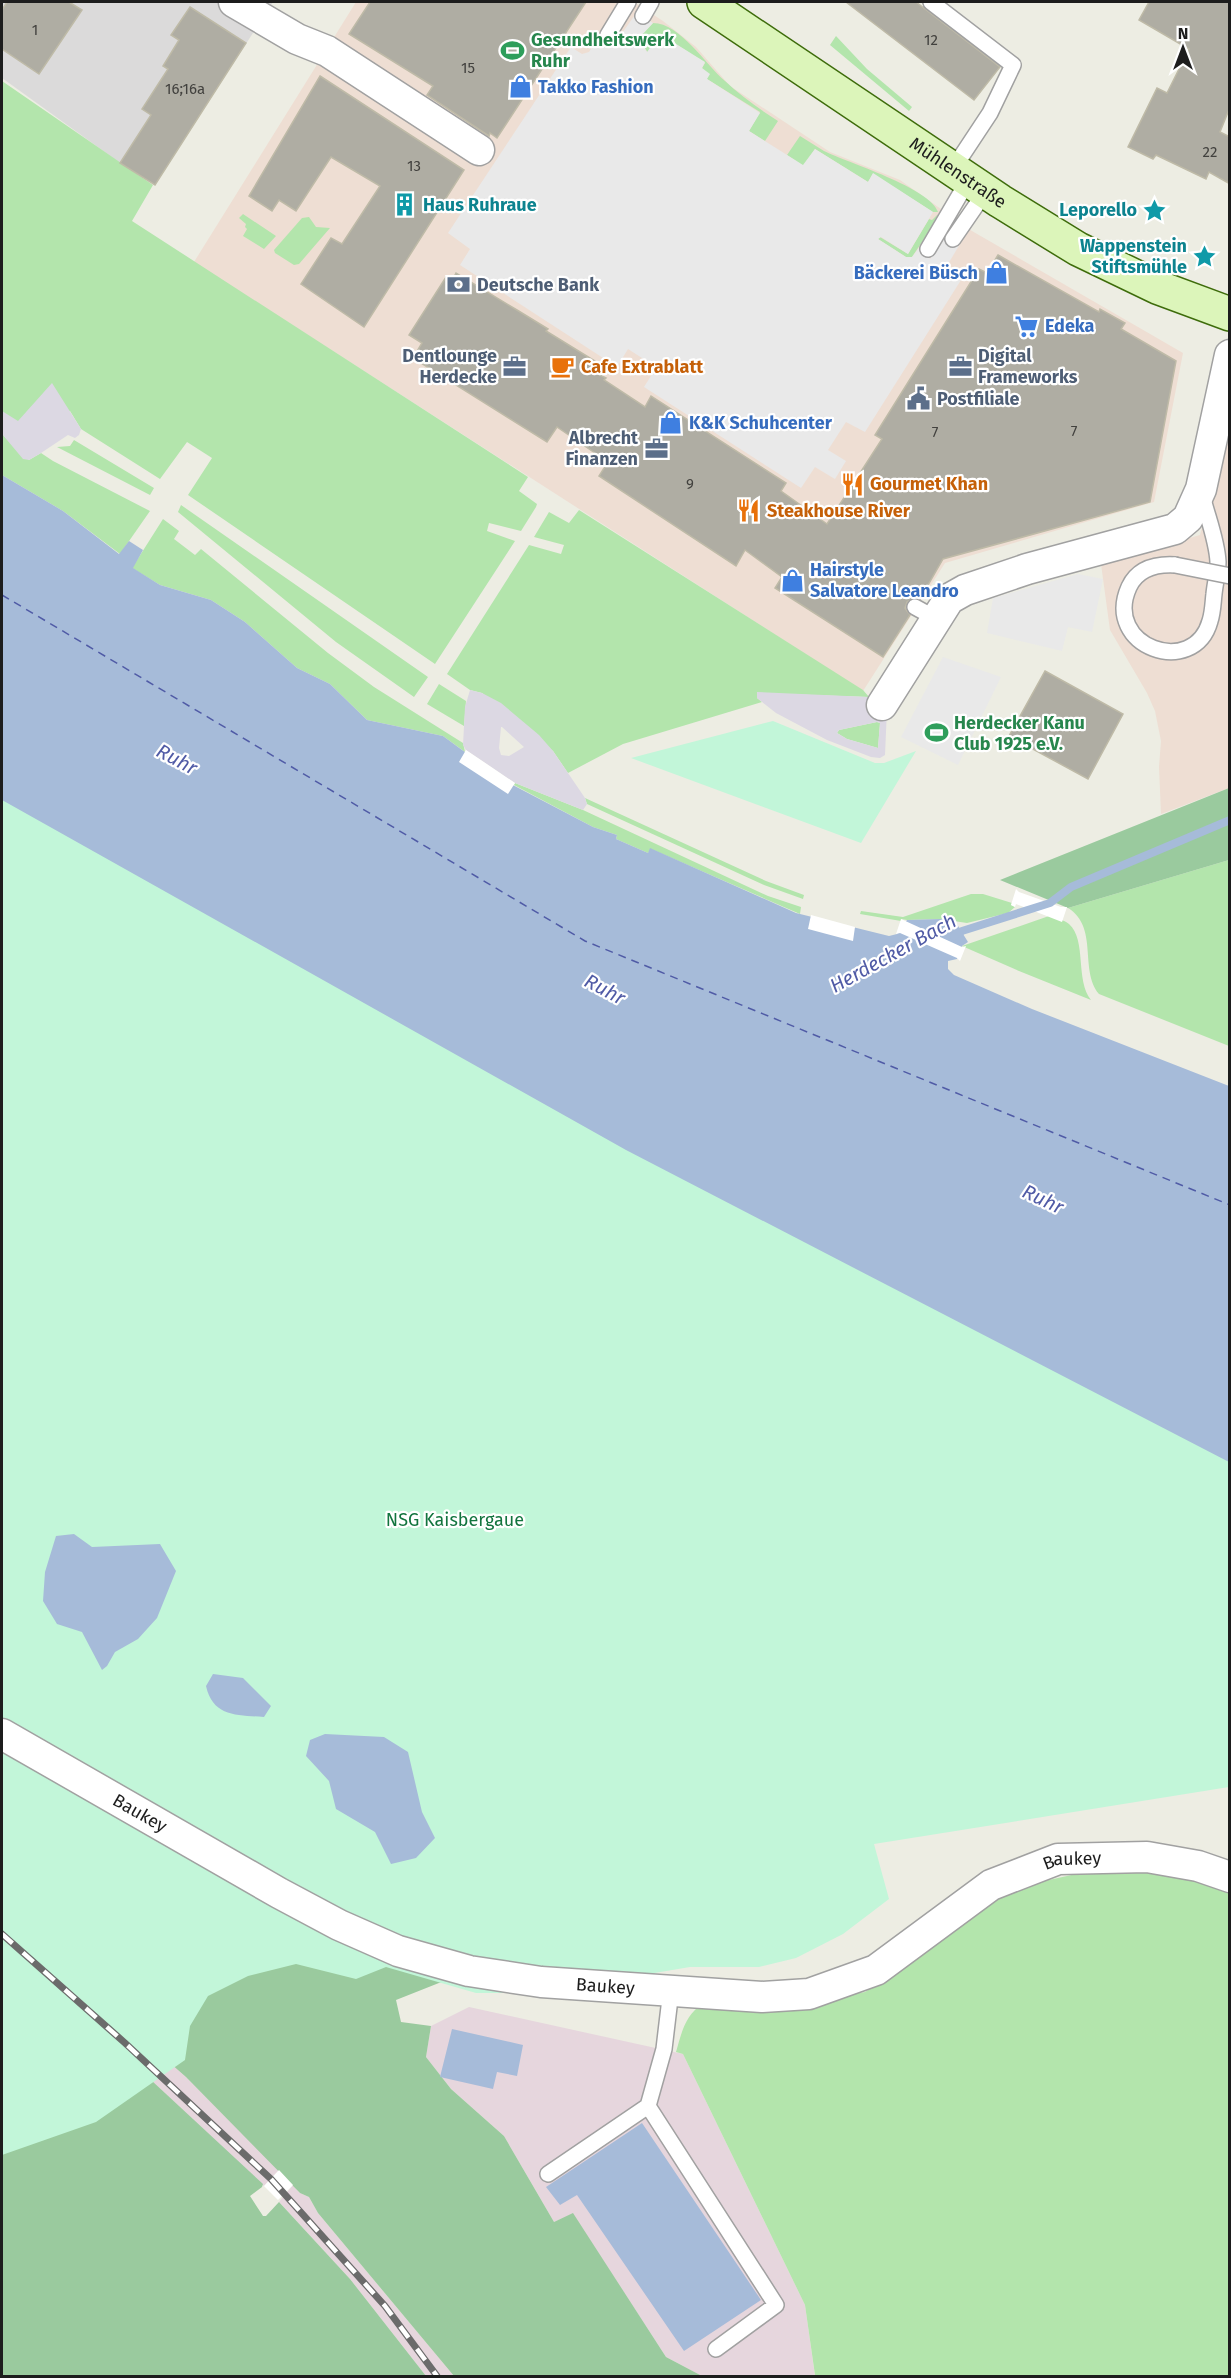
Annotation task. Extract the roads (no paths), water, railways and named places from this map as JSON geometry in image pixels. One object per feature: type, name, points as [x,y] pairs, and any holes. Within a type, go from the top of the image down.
[{"type":"main road","name":"Mühlenstraße","points":[[704,2],[969,180],[1078,249],[1157,287],[1230,314]]},
{"type":"street","points":[[234,2],[297,39],[327,51],[479,150]]},
{"type":"street","points":[[882,705],[925,613],[965,590],[1027,569],[1175,529],[1188,518],[1201,489],[1230,355]]},
{"type":"street","name":"Baukey","points":[[2,1734],[339,1925],[398,1951],[469,1971],[541,1982],[762,1997],[809,1994],[848,1982],[876,1970],[991,1885],[1058,1859],[1147,1857],[1198,1866],[1230,1877]]},
{"type":"lane","points":[[608,35],[628,2]]},
{"type":"lane","points":[[643,16],[651,2]]},
{"type":"lane","points":[[931,2],[1013,65],[990,112],[952,239]]},
{"type":"lane","points":[[928,249],[969,180]]},
{"type":"lane","points":[[1201,489],[1218,562],[1213,601],[1210,622],[1203,636],[1189,648],[1179,651],[1150,648],[1137,639],[1128,623],[1124,608],[1126,594],[1133,579],[1141,572],[1158,564],[1175,565],[1230,576]]},
{"type":"lane","points":[[548,2174],[648,2106],[664,2049],[672,1990]]},
{"type":"lane","points":[[648,2106],[776,2305],[716,2349]]},
{"type":"water","name":"Ruhr","points":[[2,475],[63,511],[119,554],[129,541],[143,550],[133,568],[160,585],[211,600],[245,622],[297,668],[330,684],[367,720],[443,736],[503,780],[593,827],[617,835],[616,839],[648,853],[650,848],[796,913],[889,936],[897,934],[907,920],[955,921],[968,942],[962,946],[957,959],[948,961],[948,969],[954,975],[1032,1009],[1229,1086],[1229,1462],[626,1150],[2,800]]},
{"type":"water","points":[[74,1534],[92,1547],[160,1544],[176,1571],[157,1618],[138,1639],[115,1652],[102,1670],[82,1632],[57,1624],[43,1601],[45,1572],[56,1536]]},
{"type":"water","points":[[213,1674],[243,1678],[271,1706],[264,1717],[228,1712],[214,1704],[206,1686]]},
{"type":"water","points":[[325,1734],[384,1737],[408,1752],[422,1812],[435,1838],[416,1858],[391,1864],[375,1832],[336,1809],[329,1781],[306,1756],[310,1740]]},
{"type":"water","points":[[452,2029],[523,2045],[517,2076],[497,2072],[493,2089],[440,2077]]},
{"type":"water","points":[[642,2123],[761,2300],[684,2351],[577,2195],[560,2205],[546,2187]]},
{"type":"waterway","name":"Herdecker Bach","points":[[954,936],[962,931],[1050,903],[1071,887],[1230,820]]},
{"type":"railway","points":[[2,1934],[125,2043],[271,2179],[385,2306],[437,2376]]},
{"type":"place","name":"Gesundheitswerk Ruhr","points":[[513,50]]},
{"type":"place","name":"Takko Fashion","points":[[520,87]]},
{"type":"place","name":"Haus Ruhraue","points":[[405,205]]},
{"type":"place","name":"Leporello","points":[[1155,210]]},
{"type":"place","name":"Wappenstein Stiftsmühle","points":[[1205,256]]},
{"type":"place","name":"Bäckerei Büsch","points":[[996,273]]},
{"type":"place","name":"Deutsche Bank","points":[[459,285]]},
{"type":"place","name":"Edeka","points":[[1027,326]]},
{"type":"place","name":"Dentlounge Herdecke","points":[[515,366]]},
{"type":"place","name":"Digital Frameworks","points":[[960,366]]},
{"type":"place","name":"Cafe Extrablatt","points":[[563,367]]},
{"type":"place","name":"Postfiliale","points":[[919,399]]},
{"type":"place","name":"K&K Schuhcenter","points":[[671,423]]},
{"type":"place","name":"Albrecht Finanzen","points":[[656,448]]},
{"type":"place","name":"Gourmet Khan","points":[[852,484]]},
{"type":"place","name":"Steakhouse River","points":[[749,511]]},
{"type":"place","name":"Hairstyle Salvatore Leandro","points":[[792,580]]},
{"type":"place","name":"Herdecker Kanu Club 1925 e.V.","points":[[936,733]]},
{"type":"park label","name":"NSG Kaisbergaue","points":[[455,1520]]}]
